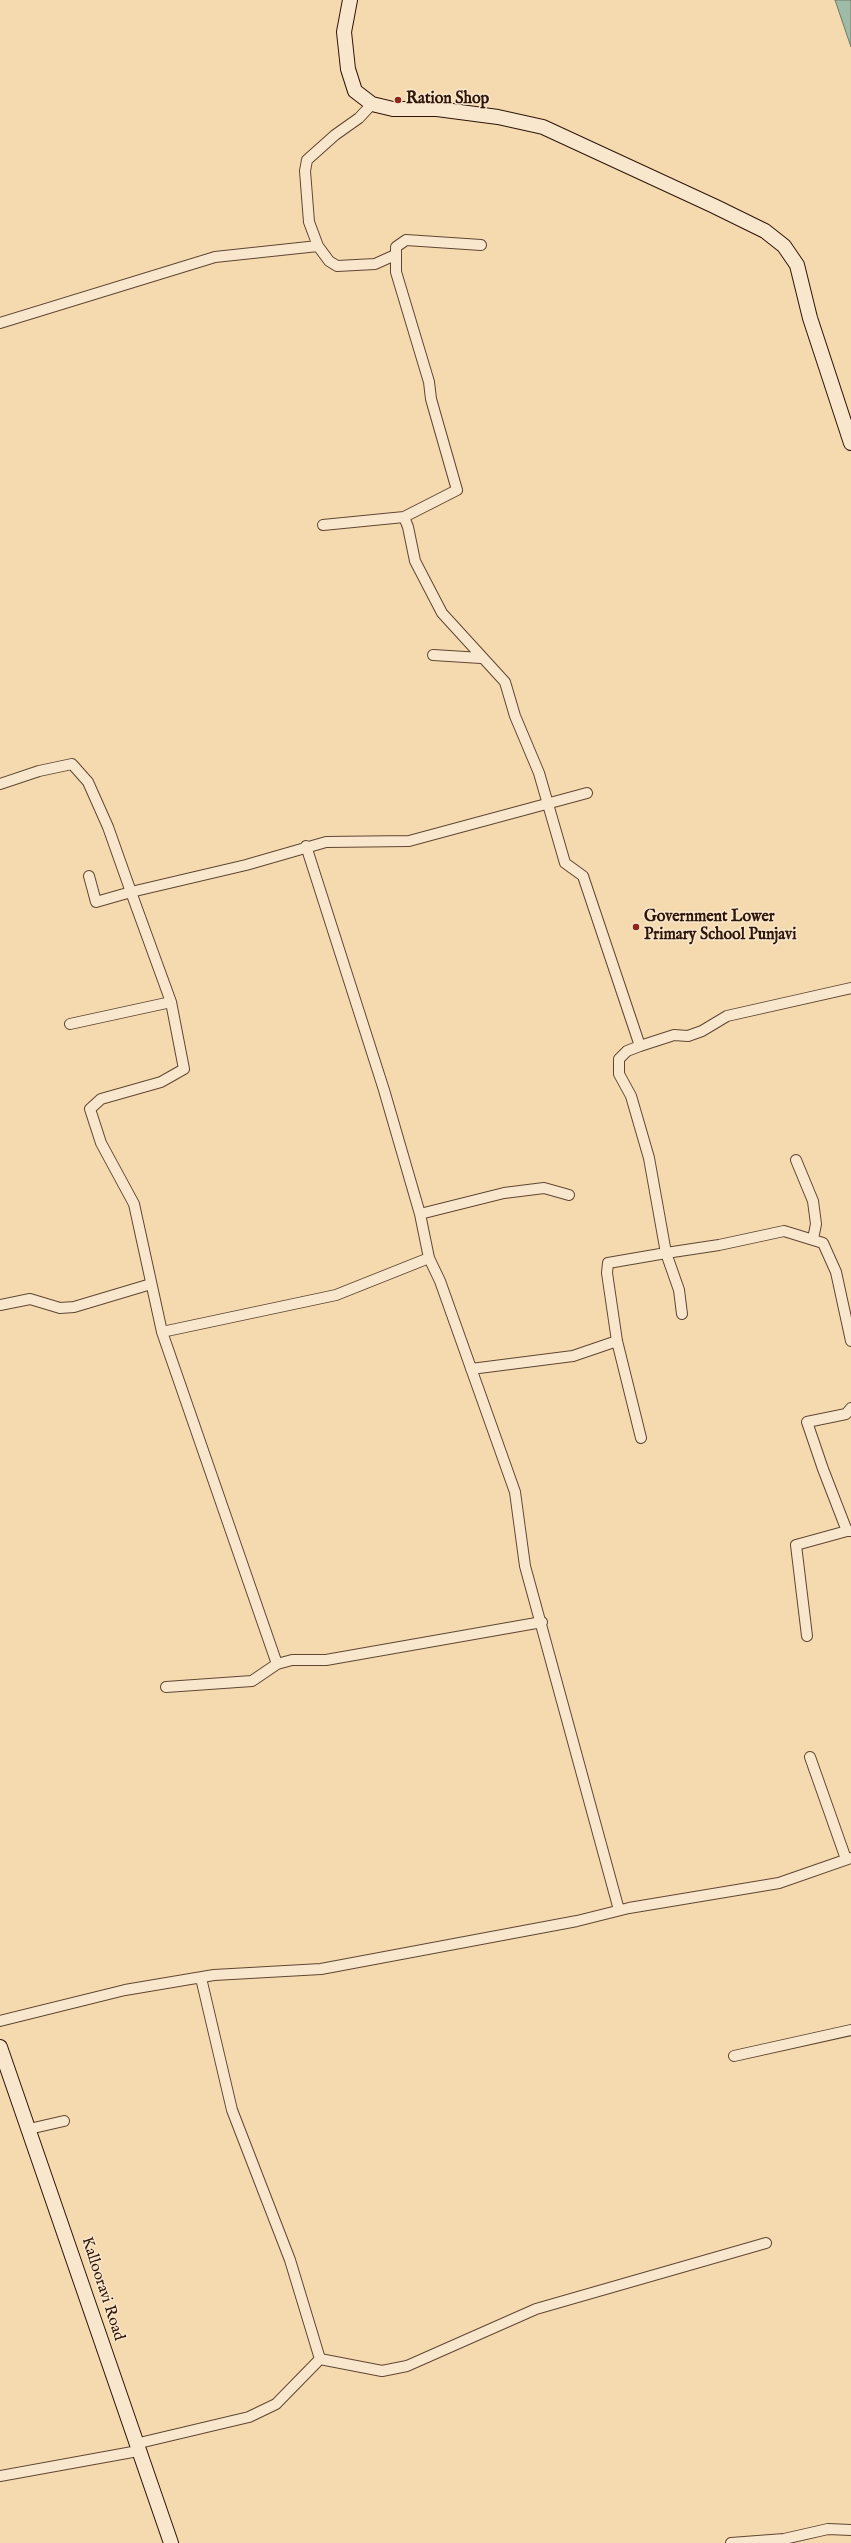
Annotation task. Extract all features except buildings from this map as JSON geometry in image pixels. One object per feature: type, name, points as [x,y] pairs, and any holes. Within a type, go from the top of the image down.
[{"type":"main road","points":[[350,0],[344,32],[348,69],[355,91],[372,104],[393,109],[437,109],[498,117],[543,127],[765,231],[784,246],[797,265],[810,318],[851,443]]},
{"type":"main road","name":"Kallooravi Road","points":[[0,2047],[136,2447],[171,2543]]},
{"type":"street","points":[[372,104],[359,118],[335,134],[307,160],[305,171],[309,222],[318,246],[329,261],[337,266],[375,264],[395,255]]},
{"type":"street","points":[[323,525],[404,517],[457,490],[431,399],[429,382],[396,272],[395,255],[396,247],[406,240],[481,245]]},
{"type":"street","points":[[0,322],[216,257],[318,246]]},
{"type":"street","points":[[404,517],[408,527],[415,561],[442,614],[505,682],[515,716],[539,773],[546,803],[565,863],[583,876],[640,1046]]},
{"type":"street","points":[[433,655],[482,658]]},
{"type":"street","points":[[0,784],[40,771],[72,764],[88,782],[108,827],[171,1002],[184,1069],[161,1082],[101,1099],[90,1109],[101,1143],[134,1204],[162,1332],[277,1664]]},
{"type":"street","points":[[89,876],[96,902],[131,892],[246,865],[306,846],[326,842],[409,841],[587,793]]},
{"type":"street","points":[[306,846],[384,1090],[420,1214],[429,1258],[440,1281],[515,1492],[525,1566],[542,1622],[618,1910]]},
{"type":"street","points":[[682,1314],[679,1290],[666,1253],[649,1158],[631,1096],[619,1074],[618,1059],[627,1051],[640,1046],[674,1035],[688,1036],[702,1031],[727,1016],[851,988]]},
{"type":"street","points":[[70,1024],[171,1002]]},
{"type":"street","points":[[796,1160],[812,1201],[816,1224],[813,1239]]},
{"type":"street","points":[[420,1214],[504,1193],[544,1188],[569,1195]]},
{"type":"street","points":[[641,1438],[617,1341],[606,1273],[608,1263],[720,1245],[784,1231],[813,1239],[824,1243],[836,1272],[851,1342]]},
{"type":"street","points":[[162,1332],[336,1295],[429,1258]]},
{"type":"street","points":[[0,1305],[30,1299],[60,1308],[74,1307],[151,1284]]},
{"type":"street","points":[[471,1369],[573,1356],[617,1341]]},
{"type":"street","points":[[807,1636],[796,1545],[849,1531],[823,1469],[807,1422],[846,1414],[851,1408]]},
{"type":"street","points":[[166,1687],[252,1681],[277,1664],[292,1660],[326,1660],[542,1622]]},
{"type":"street","points":[[0,2021],[125,1990],[202,1978],[321,1969],[500,1936],[618,1910],[718,1892],[779,1883],[849,1858],[810,1757]]},
{"type":"street","points":[[202,1978],[232,2110],[290,2260],[320,2360]]},
{"type":"street","points":[[734,2056],[851,2030]]},
{"type":"street","points":[[29,2129],[64,2121]]},
{"type":"street","points":[[320,2360],[377,2370],[407,2366],[536,2309],[766,2243]]},
{"type":"street","points":[[0,2476],[136,2447],[249,2417],[276,2404],[320,2360]]},
{"type":"street","points":[[731,2543],[784,2539],[828,2529],[851,2530]]},
{"type":"shaded area","points":[[835,0],[851,0],[851,47]]},
{"type":"place","name":"Ration Shop","points":[[398,100]]},
{"type":"place","name":"Government Lower Primary School Punjavi","points":[[636,927]]}]
